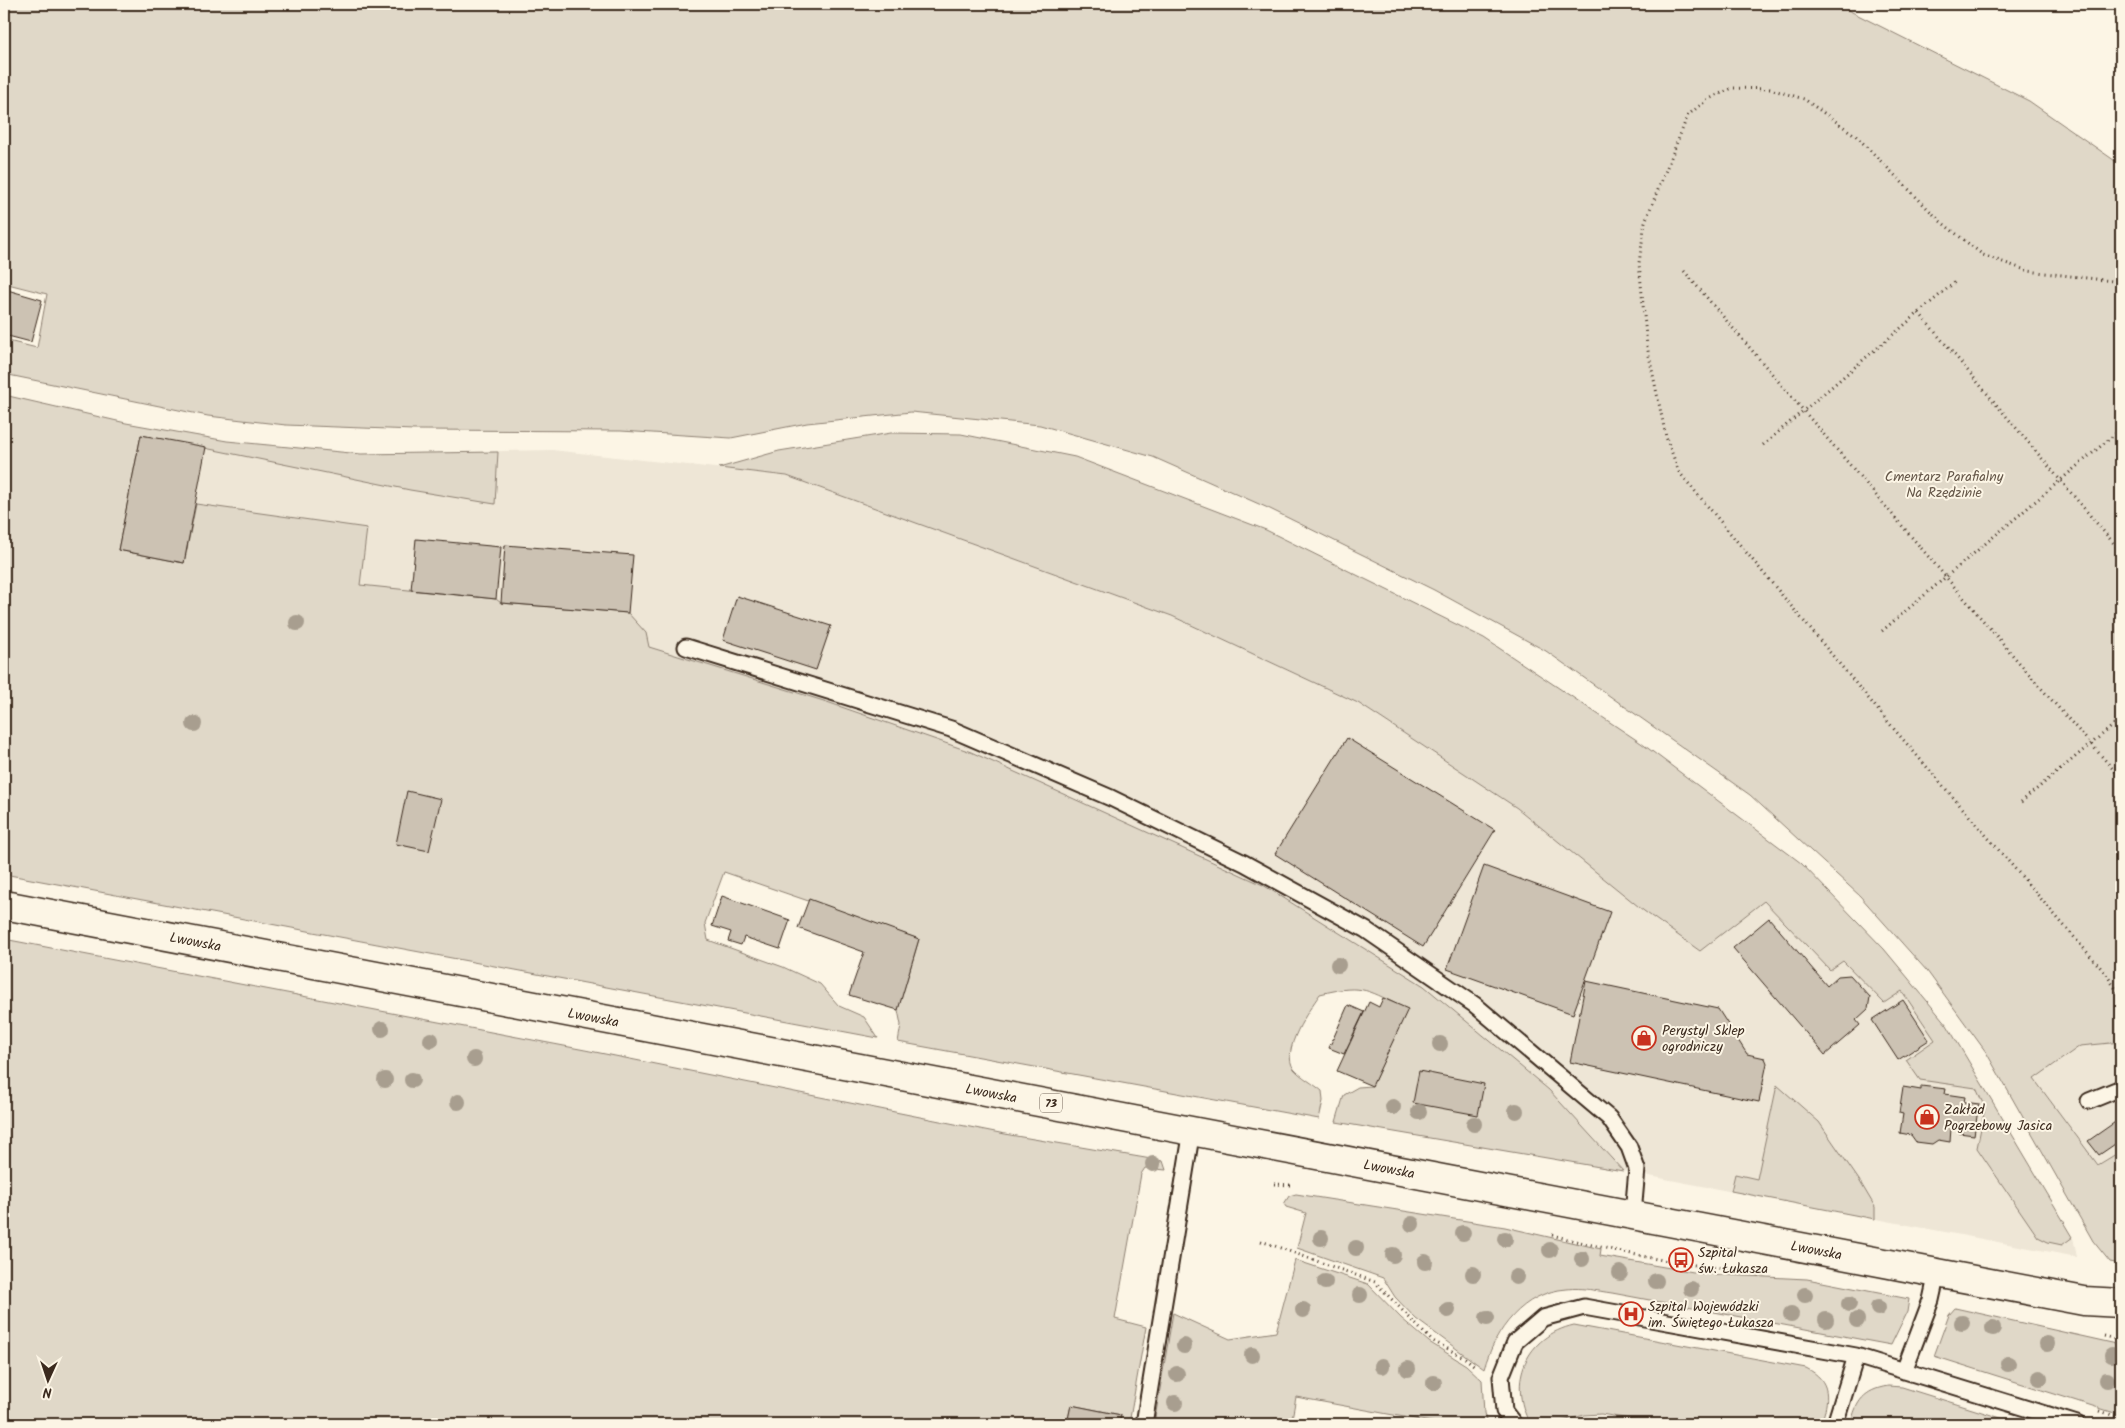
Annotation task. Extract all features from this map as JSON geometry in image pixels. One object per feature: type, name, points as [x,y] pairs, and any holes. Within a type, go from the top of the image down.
[{"type":"main road","name":"Lwowska","points":[[4,905],[2113,1305]]},
{"type":"lane","points":[[686,647],[951,729],[1111,798],[1244,863],[1366,930],[1475,1005],[1609,1118],[1630,1146],[1637,1169],[1634,1214]]},
{"type":"lane","points":[[2089,1101],[2121,1088]]},
{"type":"lane","points":[[1144,1424],[1192,1130]]},
{"type":"lane","points":[[1904,1371],[1931,1300],[1937,1273]]},
{"type":"lane","points":[[1514,1424],[1504,1411],[1501,1377],[1515,1342],[1542,1318],[1584,1307],[1856,1356],[2077,1424]]},
{"type":"lane","points":[[1836,1424],[1856,1356]]},
{"type":"path","points":[[2121,282],[2028,271],[1983,255],[1940,221],[1855,135],[1804,99],[1770,89],[1732,88],[1707,100],[1688,115],[1645,222],[1639,263],[1648,346],[1666,437],[1680,472],[1894,728],[2106,974],[2121,997]]},
{"type":"path","points":[[1684,271],[2121,778]]},
{"type":"path","points":[[1763,445],[1955,282]]},
{"type":"path","points":[[1919,313],[2121,552]]},
{"type":"path","points":[[1882,631],[2121,429]]},
{"type":"path","points":[[2022,802],[2121,719]]},
{"type":"path","points":[[1262,1241],[1374,1282],[1432,1340],[1465,1358],[1482,1372],[1501,1377]]},
{"type":"shaded area","points":[[126,423],[227,441],[361,454],[552,450],[787,476],[1172,616],[1358,703],[1517,808],[1801,863],[1884,949],[1947,1025],[2073,1237],[2077,1257],[1623,1171],[1549,1090],[1424,986],[1263,885],[971,752],[827,702],[572,623],[106,564]]},
{"type":"shaded area","points":[[2121,1042],[2121,1151],[2098,1165],[2034,1079],[2080,1046]]},
{"type":"green space","name":"Cmentarz Parafialny Na Rzędzinie","points":[[4,4],[1836,4],[2029,101],[2121,165],[2121,1042],[2080,1046],[2034,1079],[2098,1165],[2121,1151],[2121,1264],[2110,1262],[2093,1241],[1986,1052],[1927,971],[1860,896],[1750,795],[1546,651],[1434,590],[1268,508],[1153,457],[1040,425],[911,412],[807,423],[731,438],[621,431],[414,430],[286,425],[208,416],[4,374],[4,340],[37,348],[47,294],[4,283]]},
{"type":"green space","points":[[4,395],[126,423],[227,441],[361,454],[498,452],[495,504],[410,490],[141,435],[118,550],[184,563],[196,504],[367,528],[360,585],[496,599],[501,603],[628,613],[646,633],[649,647],[827,702],[971,752],[1263,885],[1424,986],[1549,1090],[1623,1171],[1336,1122],[1344,1095],[1358,1087],[1372,1086],[1407,1009],[1374,993],[1357,989],[1320,994],[1303,1020],[1293,1042],[1291,1061],[1294,1069],[1322,1091],[1323,1101],[1319,1119],[898,1042],[901,1025],[898,1010],[919,939],[724,872],[705,923],[708,940],[783,967],[820,984],[839,1006],[864,1017],[878,1038],[4,874]]},
{"type":"green space","points":[[891,433],[961,434],[1075,457],[1266,530],[1484,638],[1641,743],[1801,863],[1884,949],[1947,1025],[2073,1237],[2062,1245],[2048,1242],[2038,1237],[1977,1148],[1985,1108],[1976,1088],[1920,1080],[1906,1060],[1935,1040],[1902,991],[1884,1003],[1843,961],[1830,970],[1764,901],[1700,951],[1644,911],[1517,808],[1358,703],[1172,616],[787,476],[719,468],[779,451]]},
{"type":"green space","points":[[4,939],[585,1050],[1010,1135],[1163,1161],[1166,1170],[1145,1168],[1141,1174],[1115,1319],[1146,1327],[1129,1424],[1119,1424],[1121,1415],[1071,1405],[1067,1424],[4,1424]]},
{"type":"green space","points":[[1777,1085],[1819,1122],[1875,1207],[1875,1219],[1731,1191],[1735,1174],[1757,1179]]},
{"type":"green space","points":[[1296,1194],[1505,1227],[1601,1249],[1600,1256],[1705,1274],[1807,1279],[1909,1299],[1907,1312],[1891,1345],[1612,1293],[1584,1289],[1567,1289],[1537,1297],[1524,1305],[1503,1327],[1495,1340],[1484,1369],[1416,1319],[1395,1297],[1383,1278],[1297,1248],[1306,1213],[1286,1207],[1284,1204],[1289,1196]]},
{"type":"green space","points":[[1295,1260],[1368,1284],[1401,1318],[1429,1342],[1466,1365],[1482,1380],[1484,1413],[1487,1424],[1442,1424],[1296,1397],[1291,1424],[1154,1424],[1173,1313],[1230,1339],[1276,1332]]},
{"type":"green space","points":[[1955,1308],[2121,1345],[2121,1415],[1934,1356],[1949,1315]]},
{"type":"green space","points":[[1574,1325],[1806,1368],[1820,1379],[1826,1392],[1826,1407],[1821,1424],[1658,1424],[1601,1414],[1584,1415],[1553,1424],[1530,1424],[1523,1408],[1520,1392],[1525,1362],[1544,1339],[1557,1331]]},
{"type":"green space","points":[[1888,1386],[1902,1387],[2020,1424],[1851,1424],[1862,1398],[1873,1390]]},
{"type":"building","points":[[4,289],[42,300],[31,342],[4,335]]},
{"type":"building","points":[[141,435],[206,447],[184,563],[118,550]]},
{"type":"building","points":[[416,539],[501,547],[496,599],[411,590]]},
{"type":"building","points":[[505,545],[633,555],[628,613],[501,603]]},
{"type":"building","points":[[737,596],[831,626],[816,670],[723,640]]},
{"type":"building","points":[[1347,738],[1495,830],[1423,947],[1275,854]]},
{"type":"building","points":[[407,791],[441,799],[429,851],[396,844]]},
{"type":"building","points":[[1484,866],[1610,912],[1573,1014],[1447,969]]},
{"type":"building","points":[[722,896],[790,920],[780,949],[744,937],[741,945],[728,941],[731,932],[712,926]]},
{"type":"building","points":[[809,899],[919,939],[898,1010],[849,995],[864,952],[798,928]]},
{"type":"building","points":[[1769,918],[1827,986],[1838,976],[1850,975],[1870,997],[1868,1009],[1856,1020],[1860,1025],[1825,1055],[1733,948]]},
{"type":"building","points":[[1586,981],[1718,1009],[1747,1054],[1765,1058],[1767,1063],[1759,1102],[1570,1062]]},
{"type":"building","points":[[1383,998],[1408,1009],[1372,1086],[1337,1071],[1369,1002],[1379,1007]]},
{"type":"building","points":[[1903,1000],[1929,1040],[1898,1060],[1872,1020]]},
{"type":"building","points":[[1348,1005],[1364,1012],[1344,1054],[1329,1048]]},
{"type":"building","points":[[1419,1071],[1484,1084],[1478,1115],[1413,1103]]},
{"type":"building","points":[[1921,1086],[1946,1089],[1945,1094],[1965,1097],[1964,1102],[1979,1104],[1974,1135],[1959,1133],[1959,1129],[1951,1128],[1950,1142],[1938,1140],[1932,1144],[1916,1142],[1911,1135],[1900,1133],[1903,1114],[1899,1113],[1903,1087],[1921,1090]]},
{"type":"building","points":[[2121,1118],[2121,1140],[2099,1155],[2088,1141]]},
{"type":"building","points":[[1071,1405],[1121,1415],[1119,1424],[1067,1424]]},
{"type":"place","name":"Perystyl Sklep ogrodniczy","points":[[1644,1038]]},
{"type":"place","name":"Zakład Pogrzebowy Jasica","points":[[1927,1117]]},
{"type":"place","name":"Szpital św. Łukasza","points":[[1681,1260]]},
{"type":"place","name":"Szpital Wojewódzki im. Świętego Łukasza","points":[[1631,1314]]}]
